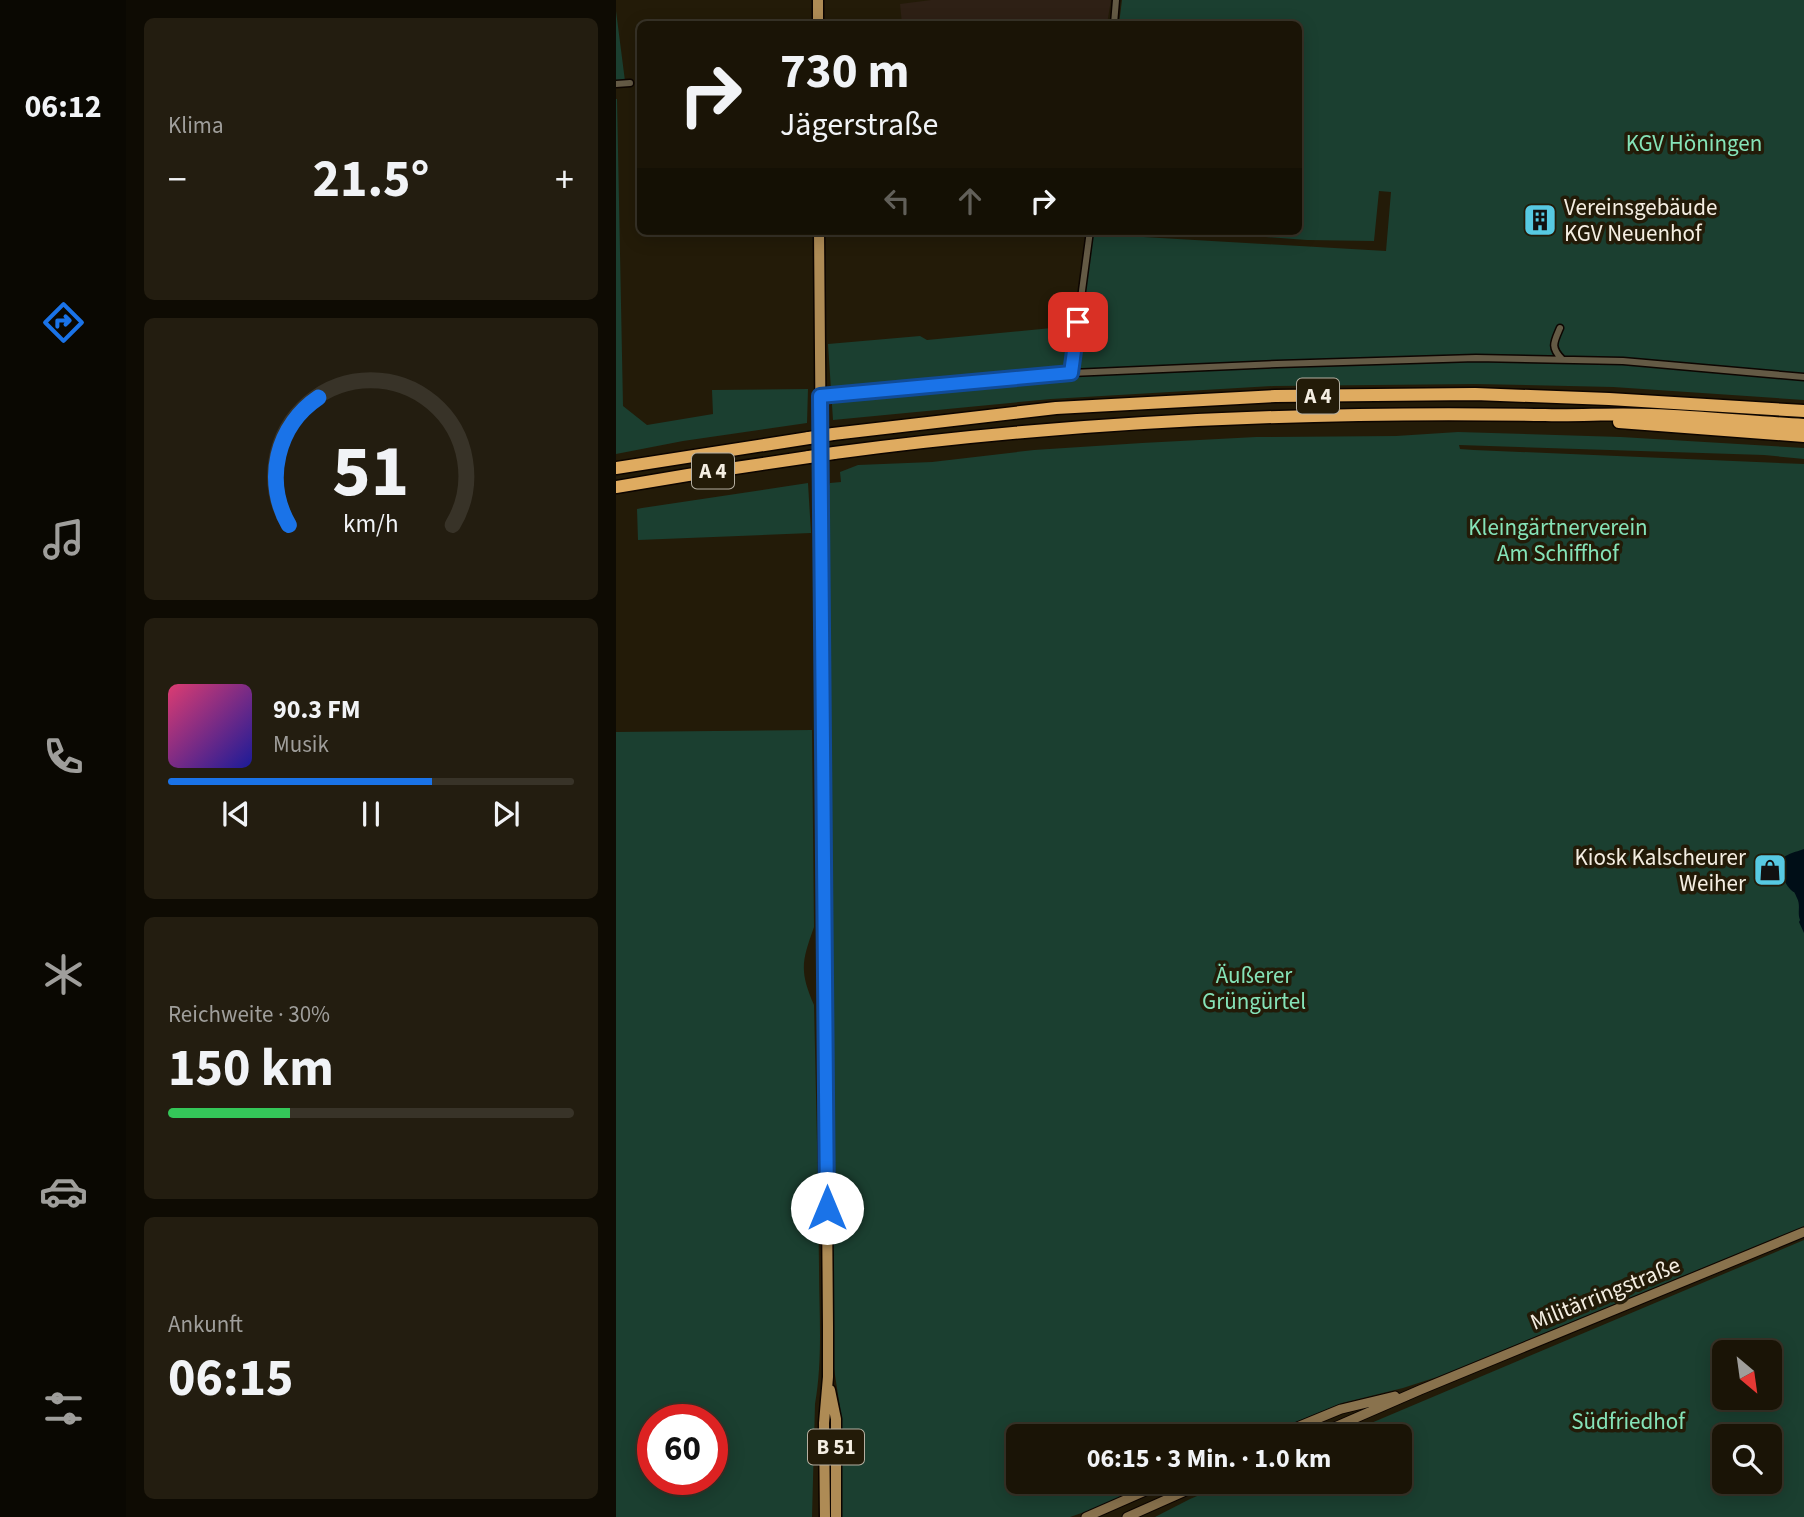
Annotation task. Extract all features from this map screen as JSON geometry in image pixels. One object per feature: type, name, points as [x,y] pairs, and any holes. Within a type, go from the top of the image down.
[{"type":"highway","name":"A 4","points":[[616,468],[834,434],[1056,408],[1275,396],[1475,394],[1609,398],[1804,411]]},
{"type":"highway","name":"A 4","points":[[616,488],[834,453],[959,438],[1190,419],[1380,414],[1649,415],[1804,425]]},
{"type":"highway","name":"A 4","points":[[1591,416],[1648,425],[1804,436]]},
{"type":"main road","points":[[818,0],[818,21]]},
{"type":"main road","name":"B 51","points":[[819,235],[828,1377],[824,1423],[825,1517]]},
{"type":"main road","name":"Militärringstraße","points":[[1342,1424],[1804,1232]]},
{"type":"main road","name":"B 51","points":[[828,1377],[836,1419],[836,1517]]},
{"type":"main road","name":"Militärringstraße","points":[[1304,1424],[1340,1409],[1420,1390]]},
{"type":"main road","points":[[1086,1517],[1139,1494]]},
{"type":"main road","points":[[1127,1517],[1179,1494]]},
{"type":"street","points":[[1114,21],[1116,0]]},
{"type":"street","points":[[616,84],[630,83]]},
{"type":"street","points":[[1071,373],[1089,235]]},
{"type":"street","points":[[1560,328],[1554,342],[1555,352],[1562,359]]},
{"type":"street","points":[[820,396],[1071,373],[1462,359],[1623,361],[1804,377]]},
{"type":"shaded area","points":[[931,0],[1111,0],[1108,21],[902,21],[900,4]]},
{"type":"shaded area","points":[[1804,849],[1804,933],[1799,922],[1798,901],[1795,893],[1786,884],[1780,863],[1789,854]]},
{"type":"green space","name":"KGV Höningen","points":[[1122,0],[1804,0],[1804,400],[1613,387],[1475,384],[1274,386],[1051,399],[833,420],[828,344],[920,336],[927,340],[1072,326],[1095,328],[1097,306],[1084,305],[1092,235],[1386,251],[1391,192],[1379,191],[1374,241],[1240,235],[1302,235],[1302,21],[1119,21]]},
{"type":"green space","points":[[616,11],[625,81],[616,81]]},
{"type":"green space","points":[[616,99],[623,406],[647,425],[713,414],[712,390],[808,389],[807,423],[616,454]]},
{"type":"green space","name":"Äußerer Grüngürtel","points":[[1458,432],[1621,437],[1804,448],[1804,459],[1764,455],[1459,445],[1460,449],[1474,450],[1804,464],[1804,1226],[1437,1377],[1342,1403],[1291,1424],[1006,1424],[1006,1494],[1129,1494],[1070,1517],[842,1517],[840,1408],[833,1362],[827,533],[827,492],[830,483],[841,482],[840,472],[858,465],[932,462],[1034,450],[1256,437],[1396,436]]},
{"type":"green space","points":[[808,483],[811,533],[638,540],[637,509]]},
{"type":"green space","points":[[812,730],[814,927],[807,949],[804,974],[814,1005],[820,1318],[812,1517],[616,1517],[616,732]]},
{"type":"green space","name":"Südfriedhof","points":[[1804,1240],[1804,1517],[1155,1517],[1202,1494],[1412,1494],[1412,1424],[1369,1424]]},
{"type":"place","name":"Vereinsgebäude KGV Neuenhof","points":[[1540,220]]},
{"type":"place","name":"Kiosk Kalscheurer Weiher","points":[[1770,870]]},
{"type":"route","points":[[827,1208],[820,396],[1071,373],[1078,322]]},
{"type":"park label","name":"Kleingärtnerverein Am Schiffhof","points":[[1558,540]]}]
